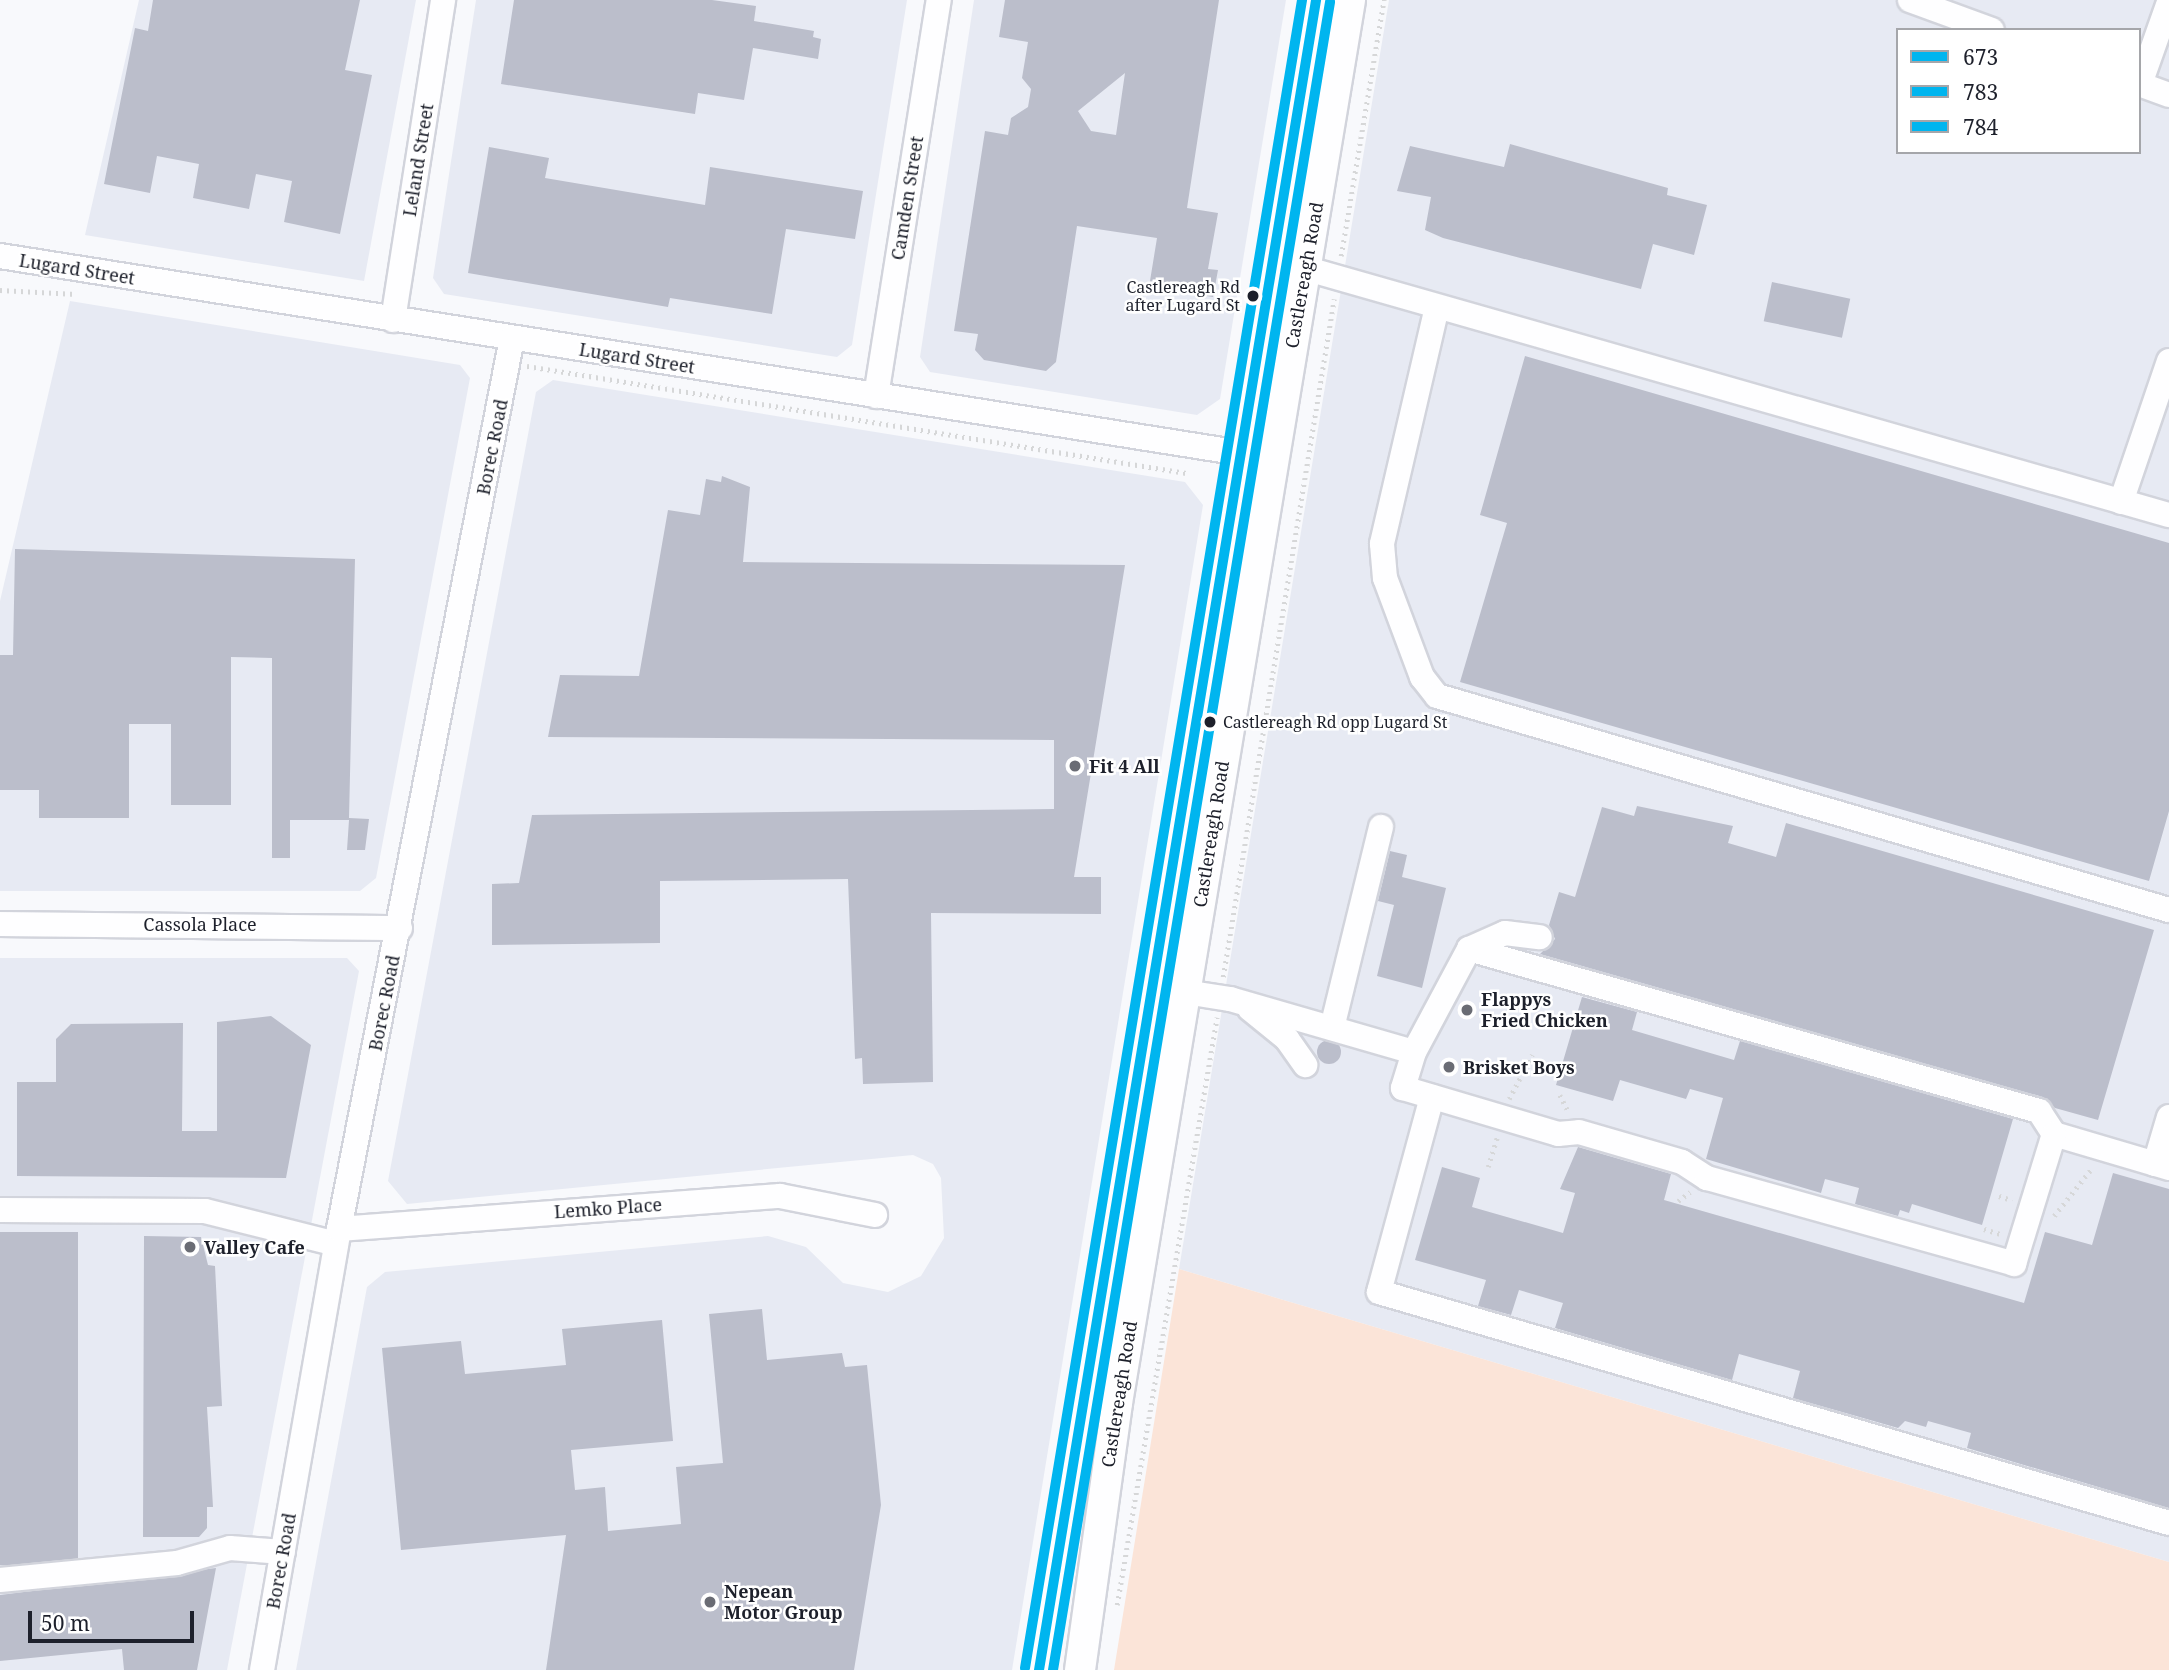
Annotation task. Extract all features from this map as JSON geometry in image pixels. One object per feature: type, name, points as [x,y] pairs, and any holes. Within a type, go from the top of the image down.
[{"type":"main road","name":"Castlereagh Road","points":[[1039,1670],[1316,0]]},
{"type":"main road","name":"Castlereagh Road","points":[[1080,1670],[1185,992],[1350,0]]},
{"type":"street","name":"Leland Street","points":[[393,320],[443,0]]},
{"type":"street","name":"Camden Street","points":[[876,396],[939,0]]},
{"type":"street","points":[[1910,0],[1987,28]]},
{"type":"street","points":[[2141,81],[2169,2]]},
{"type":"street","points":[[2141,84],[2169,95]]},
{"type":"street","name":"Lugard Street","points":[[0,256],[1273,458]]},
{"type":"street","points":[[1304,268],[2169,515]]},
{"type":"street","points":[[1437,307],[1382,544],[1385,578],[1422,677],[1437,696],[2169,910]]},
{"type":"street","name":"Borec Road","points":[[262,1670],[338,1236],[400,928],[512,338]]},
{"type":"street","points":[[2121,502],[2169,360]]},
{"type":"street","points":[[1332,1028],[1381,827]]},
{"type":"street","name":"Cassola Place","points":[[0,923],[400,928]]},
{"type":"street","points":[[1540,937],[1505,933],[1469,949],[1414,1052],[1403,1088],[1558,1134],[1579,1132],[1682,1162],[1707,1178],[2014,1264],[2054,1134]]},
{"type":"street","points":[[1469,949],[2039,1111],[2054,1134],[2162,1166],[2169,1117]]},
{"type":"street","points":[[1185,992],[1231,1000],[1414,1052]]},
{"type":"street","points":[[1231,1000],[1287,1039],[1305,1065]]},
{"type":"street","points":[[1433,1097],[1379,1292],[2169,1523]]},
{"type":"street","name":"Lemko Place","points":[[0,1210],[205,1212],[338,1236],[780,1196],[875,1215]]},
{"type":"street","points":[[0,1580],[110,1569],[230,1548],[283,1552]]},
{"type":"path","points":[[1114,1617],[1231,1000],[1338,278],[1384,0]]},
{"type":"path","points":[[0,290],[84,295]]},
{"type":"path","points":[[534,367],[1186,473]]},
{"type":"shaded area","points":[[139,0],[416,0],[364,281],[85,235]]},
{"type":"shaded area","points":[[476,0],[907,0],[852,345],[837,357],[444,294],[433,278]]},
{"type":"shaded area","points":[[974,0],[1286,0],[1220,399],[1197,415],[930,372],[920,357]]},
{"type":"shaded area","points":[[1389,0],[2169,0],[2169,1562],[1179,1269]]},
{"type":"shaded area","points":[[70,301],[460,365],[470,378],[376,878],[360,891],[0,891],[0,601]]},
{"type":"shaded area","points":[[553,380],[1185,482],[1203,505],[1012,1670],[296,1670],[367,1287],[385,1272],[768,1236],[806,1247],[843,1283],[888,1292],[921,1276],[944,1238],[941,1178],[933,1164],[913,1155],[407,1204],[388,1181],[536,392]]},
{"type":"shaded area","points":[[0,958],[347,958],[359,971],[227,1670],[0,1670]]},
{"type":"shaded area","points":[[1179,1269],[2169,1562],[2169,1670],[1114,1670]]},
{"type":"building","points":[[153,0],[360,0],[345,70],[372,75],[340,234],[284,222],[292,181],[256,174],[249,209],[193,198],[199,164],[157,156],[150,193],[104,184],[135,28],[148,31]]},
{"type":"building","points":[[514,0],[712,0],[756,6],[754,21],[814,31],[813,37],[821,39],[818,59],[753,48],[744,100],[698,93],[695,114],[501,84]]},
{"type":"building","points":[[1005,0],[1219,0],[1187,208],[1218,213],[1208,269],[1218,270],[1213,297],[1149,287],[1157,238],[1077,226],[1056,362],[1046,371],[984,360],[975,350],[978,334],[954,331],[985,131],[1008,135],[1011,118],[1028,107],[1031,89],[1022,78],[1028,42],[999,37]],"holes":[[[1125,73],[1116,135],[1091,131],[1078,111]]]},
{"type":"building","points":[[1510,144],[1668,188],[1667,195],[1707,205],[1694,255],[1653,244],[1641,289],[1443,238],[1425,230],[1431,197],[1397,191],[1410,146],[1504,167]]},
{"type":"building","points":[[489,147],[549,158],[545,178],[705,205],[710,167],[863,191],[855,239],[786,229],[772,314],[670,298],[668,307],[468,273]]},
{"type":"building","points":[[1772,282],[1850,299],[1842,338],[1764,321]]},
{"type":"building","points":[[1525,356],[2169,543],[2169,811],[2149,881],[1460,682],[1507,523],[1480,515]]},
{"type":"building","points":[[722,476],[750,487],[743,562],[1125,565],[1074,877],[1101,877],[1101,914],[931,913],[933,1082],[863,1084],[862,1058],[855,1059],[848,879],[660,881],[660,943],[492,945],[492,884],[519,883],[532,815],[1054,809],[1054,740],[548,737],[560,675],[639,676],[668,510],[700,515],[706,479],[721,482]]},
{"type":"building","points":[[15,549],[355,559],[349,818],[369,819],[365,850],[347,850],[349,820],[290,820],[290,858],[272,858],[272,658],[231,657],[231,805],[171,805],[171,724],[129,724],[129,818],[39,818],[39,790],[0,790],[0,655],[13,655]]},
{"type":"building","points":[[1637,806],[1733,826],[1728,843],[1776,857],[1786,823],[2154,930],[2098,1120],[2055,1108],[2043,1097],[1540,954],[1555,939],[1549,925],[1559,892],[1575,897],[1602,807],[1634,816]]},
{"type":"building","points":[[1390,851],[1407,855],[1402,877],[1446,888],[1422,988],[1377,976],[1394,905],[1378,901]]},
{"type":"building","points":[[1582,997],[1637,1012],[1632,1030],[1734,1060],[1740,1041],[2013,1119],[1982,1225],[1912,1204],[1909,1213],[1900,1210],[1898,1216],[1855,1204],[1859,1188],[1825,1179],[1821,1193],[1706,1159],[1723,1098],[1690,1089],[1686,1099],[1620,1080],[1613,1101],[1556,1085]]},
{"type":"building","points":[[271,1016],[311,1045],[286,1178],[17,1176],[17,1082],[56,1082],[56,1039],[71,1024],[183,1023],[182,1131],[217,1131],[217,1022]]},
{"type":"building","points":[[1329,1040],[1338,1043],[1341,1052],[1338,1061],[1329,1064],[1320,1061],[1317,1052],[1320,1043]]},
{"type":"building","points":[[1578,1147],[1671,1174],[1664,1200],[2024,1303],[2045,1232],[2092,1245],[2113,1173],[2169,1189],[2169,1508],[1967,1448],[1971,1433],[1928,1421],[1926,1427],[1905,1421],[1898,1428],[1793,1398],[1800,1371],[1739,1354],[1732,1380],[1555,1328],[1563,1303],[1519,1290],[1511,1315],[1478,1306],[1486,1280],[1415,1260],[1442,1167],[1480,1178],[1472,1207],[1563,1233],[1575,1193],[1560,1189]]},
{"type":"building","points":[[0,1232],[78,1232],[78,1565],[0,1565]]},
{"type":"building","points":[[144,1236],[201,1237],[208,1265],[215,1266],[222,1406],[207,1407],[213,1507],[207,1507],[207,1528],[199,1537],[143,1537]]},
{"type":"building","points":[[762,1309],[767,1360],[842,1353],[845,1367],[867,1365],[881,1505],[854,1670],[546,1670],[566,1535],[401,1550],[382,1348],[461,1341],[465,1374],[566,1365],[562,1329],[662,1320],[673,1441],[571,1450],[575,1490],[605,1487],[608,1531],[681,1524],[676,1467],[723,1463],[709,1314]]},
{"type":"building","points":[[216,1568],[197,1670],[124,1670],[122,1649],[0,1661],[0,1595]]},
{"type":"transit line","name":"784","points":[[1025,1668],[1302,0]]},
{"type":"transit line","name":"673","points":[[1039,1670],[1316,0]]},
{"type":"transit line","name":"783","points":[[1053,1670],[1330,2]]},
{"type":"place","name":"Castlereagh Rd after Lugard St","points":[[1253,296]]},
{"type":"place","name":"Castlereagh Rd opp Lugard St","points":[[1210,722]]},
{"type":"place","name":"Fit 4 All","points":[[1075,766]]},
{"type":"place","name":"Flappys Fried Chicken","points":[[1467,1010]]},
{"type":"place","name":"Brisket Boys","points":[[1449,1067]]},
{"type":"place","name":"Valley Cafe","points":[[190,1247]]},
{"type":"place","name":"Nepean Motor Group","points":[[710,1602]]}]
